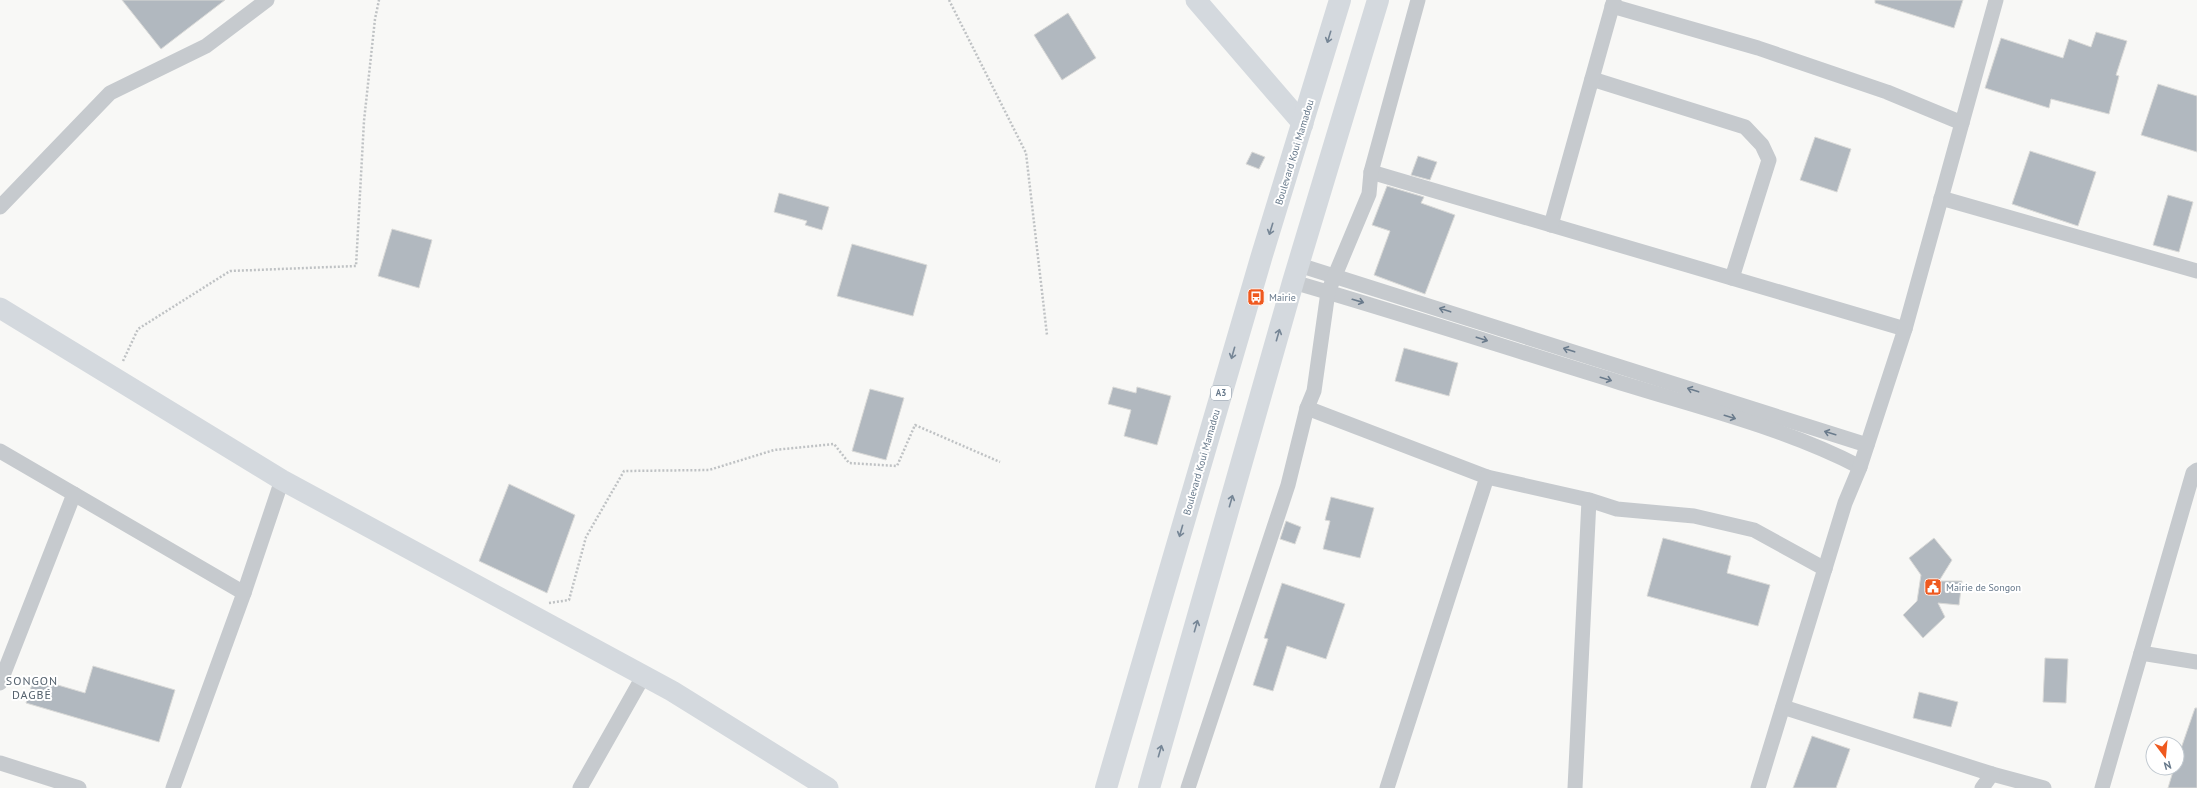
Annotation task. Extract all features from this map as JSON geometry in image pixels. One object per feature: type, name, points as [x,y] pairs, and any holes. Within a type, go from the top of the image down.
[{"type":"main road","name":"Boulevard Koui Mamadou","points":[[1106,788],[1251,292],[1340,0]]},
{"type":"main road","points":[[1149,788],[1296,274],[1378,0]]},
{"type":"street","points":[[0,207],[110,93],[206,46],[267,0]]},
{"type":"street","points":[[1196,0],[1303,124]]},
{"type":"street","points":[[1188,788],[1288,485],[1307,408],[1314,391],[1328,292],[1368,194],[1371,172],[1418,0]]},
{"type":"street","points":[[1758,788],[1845,503],[1860,467],[1904,329],[1996,0]]},
{"type":"street","points":[[1551,224],[1613,3],[1766,51],[1887,92],[1962,123]]},
{"type":"street","points":[[1592,79],[1746,128],[1762,145],[1769,160],[1732,278]]},
{"type":"street","points":[[1371,172],[1904,329]]},
{"type":"street","points":[[1941,198],[2197,272]]},
{"type":"street","points":[[1296,274],[1335,276],[1867,444]]},
{"type":"street","points":[[1296,274],[1328,292],[1400,313],[1551,362],[1784,434],[1826,449],[1860,467]]},
{"type":"street","points":[[0,308],[282,480],[644,675],[786,760],[828,788]]},
{"type":"street","points":[[1307,408],[1487,477],[1589,500],[1617,509],[1694,516],[1754,530],[1825,569]]},
{"type":"street","points":[[0,451],[244,593]]},
{"type":"street","points":[[2102,788],[2193,473],[2197,470]]},
{"type":"street","points":[[1387,788],[1487,477]]},
{"type":"street","points":[[173,788],[244,593],[282,480]]},
{"type":"street","points":[[0,683],[74,494]]},
{"type":"street","points":[[1575,788],[1589,500]]},
{"type":"street","points":[[2141,653],[2197,662]]},
{"type":"street","points":[[580,788],[644,675]]},
{"type":"street","points":[[1783,707],[1992,774],[2044,788]]},
{"type":"street","points":[[0,763],[79,788]]},
{"type":"street","points":[[1982,788],[1992,774]]},
{"type":"path","points":[[115,377],[138,329],[230,271],[356,266],[364,121],[375,19],[379,0]]},
{"type":"path","points":[[949,0],[1026,153],[1047,335]]},
{"type":"path","points":[[522,608],[569,600],[586,537],[624,471],[709,470],[774,450],[834,444],[849,463],[898,466],[915,425],[1000,462]]},
{"type":"building","points":[[122,0],[225,0],[161,49]]},
{"type":"building","points":[[1875,0],[1963,0],[1954,28],[1875,3]]},
{"type":"building","points":[[1068,13],[1096,58],[1062,80],[1034,35]]},
{"type":"building","points":[[2096,32],[2127,41],[2116,75],[2119,76],[2109,114],[2051,99],[2049,108],[1985,88],[2001,38],[2063,58],[2069,39],[2091,47]]},
{"type":"building","points":[[2158,84],[2197,96],[2197,152],[2141,135]]},
{"type":"building","points":[[1815,137],[1851,149],[1837,192],[1800,180]]},
{"type":"building","points":[[2030,151],[2096,172],[2078,226],[2012,204]]},
{"type":"building","points":[[1252,152],[1265,157],[1259,169],[1246,164]]},
{"type":"building","points":[[1418,156],[1437,162],[1430,180],[1411,175]]},
{"type":"building","points":[[1387,186],[1424,197],[1421,203],[1455,215],[1425,294],[1374,275],[1390,231],[1372,225]]},
{"type":"building","points":[[779,193],[829,207],[822,230],[805,225],[807,221],[774,212]]},
{"type":"building","points":[[2168,195],[2193,202],[2179,252],[2153,245]]},
{"type":"building","points":[[392,229],[432,240],[419,288],[378,276]]},
{"type":"building","points":[[852,244],[927,265],[913,316],[837,296]]},
{"type":"building","points":[[1404,348],[1458,363],[1449,396],[1395,381]]},
{"type":"building","points":[[1113,387],[1136,393],[1137,387],[1171,396],[1157,445],[1124,436],[1131,410],[1108,404]]},
{"type":"building","points":[[870,389],[904,398],[886,460],[852,451]]},
{"type":"building","points":[[509,484],[575,515],[547,593],[479,561]]},
{"type":"building","points":[[1331,497],[1374,508],[1360,558],[1323,549],[1330,521],[1325,520]]},
{"type":"building","points":[[1286,521],[1301,527],[1295,544],[1280,539]]},
{"type":"building","points":[[1663,538],[1731,556],[1727,573],[1770,585],[1758,626],[1647,596]]},
{"type":"building","points":[[1934,538],[1952,560],[1939,581],[1962,581],[1959,605],[1938,603],[1945,617],[1923,638],[1903,615],[1917,601],[1921,575],[1909,558]]},
{"type":"building","points":[[1282,583],[1345,604],[1326,659],[1287,646],[1273,691],[1253,685],[1268,639],[1264,638]]},
{"type":"building","points":[[2045,658],[2068,659],[2066,703],[2043,702]]},
{"type":"building","points":[[93,666],[175,690],[159,742],[26,703],[34,678],[85,693]]},
{"type":"building","points":[[1919,692],[1958,702],[1951,727],[1913,718]]},
{"type":"building","points":[[2195,708],[2197,708],[2197,788],[2168,788],[2172,776],[2185,776],[2185,737]]},
{"type":"building","points":[[1812,736],[1850,749],[1836,788],[1793,788]]},
{"type":"place","name":"Mairie","points":[[1256,297]]},
{"type":"place","name":"Mairie de Songon","points":[[1933,587]]},
{"type":"district","name":"SONGON DAGBÉ","points":[[32,688]]}]
